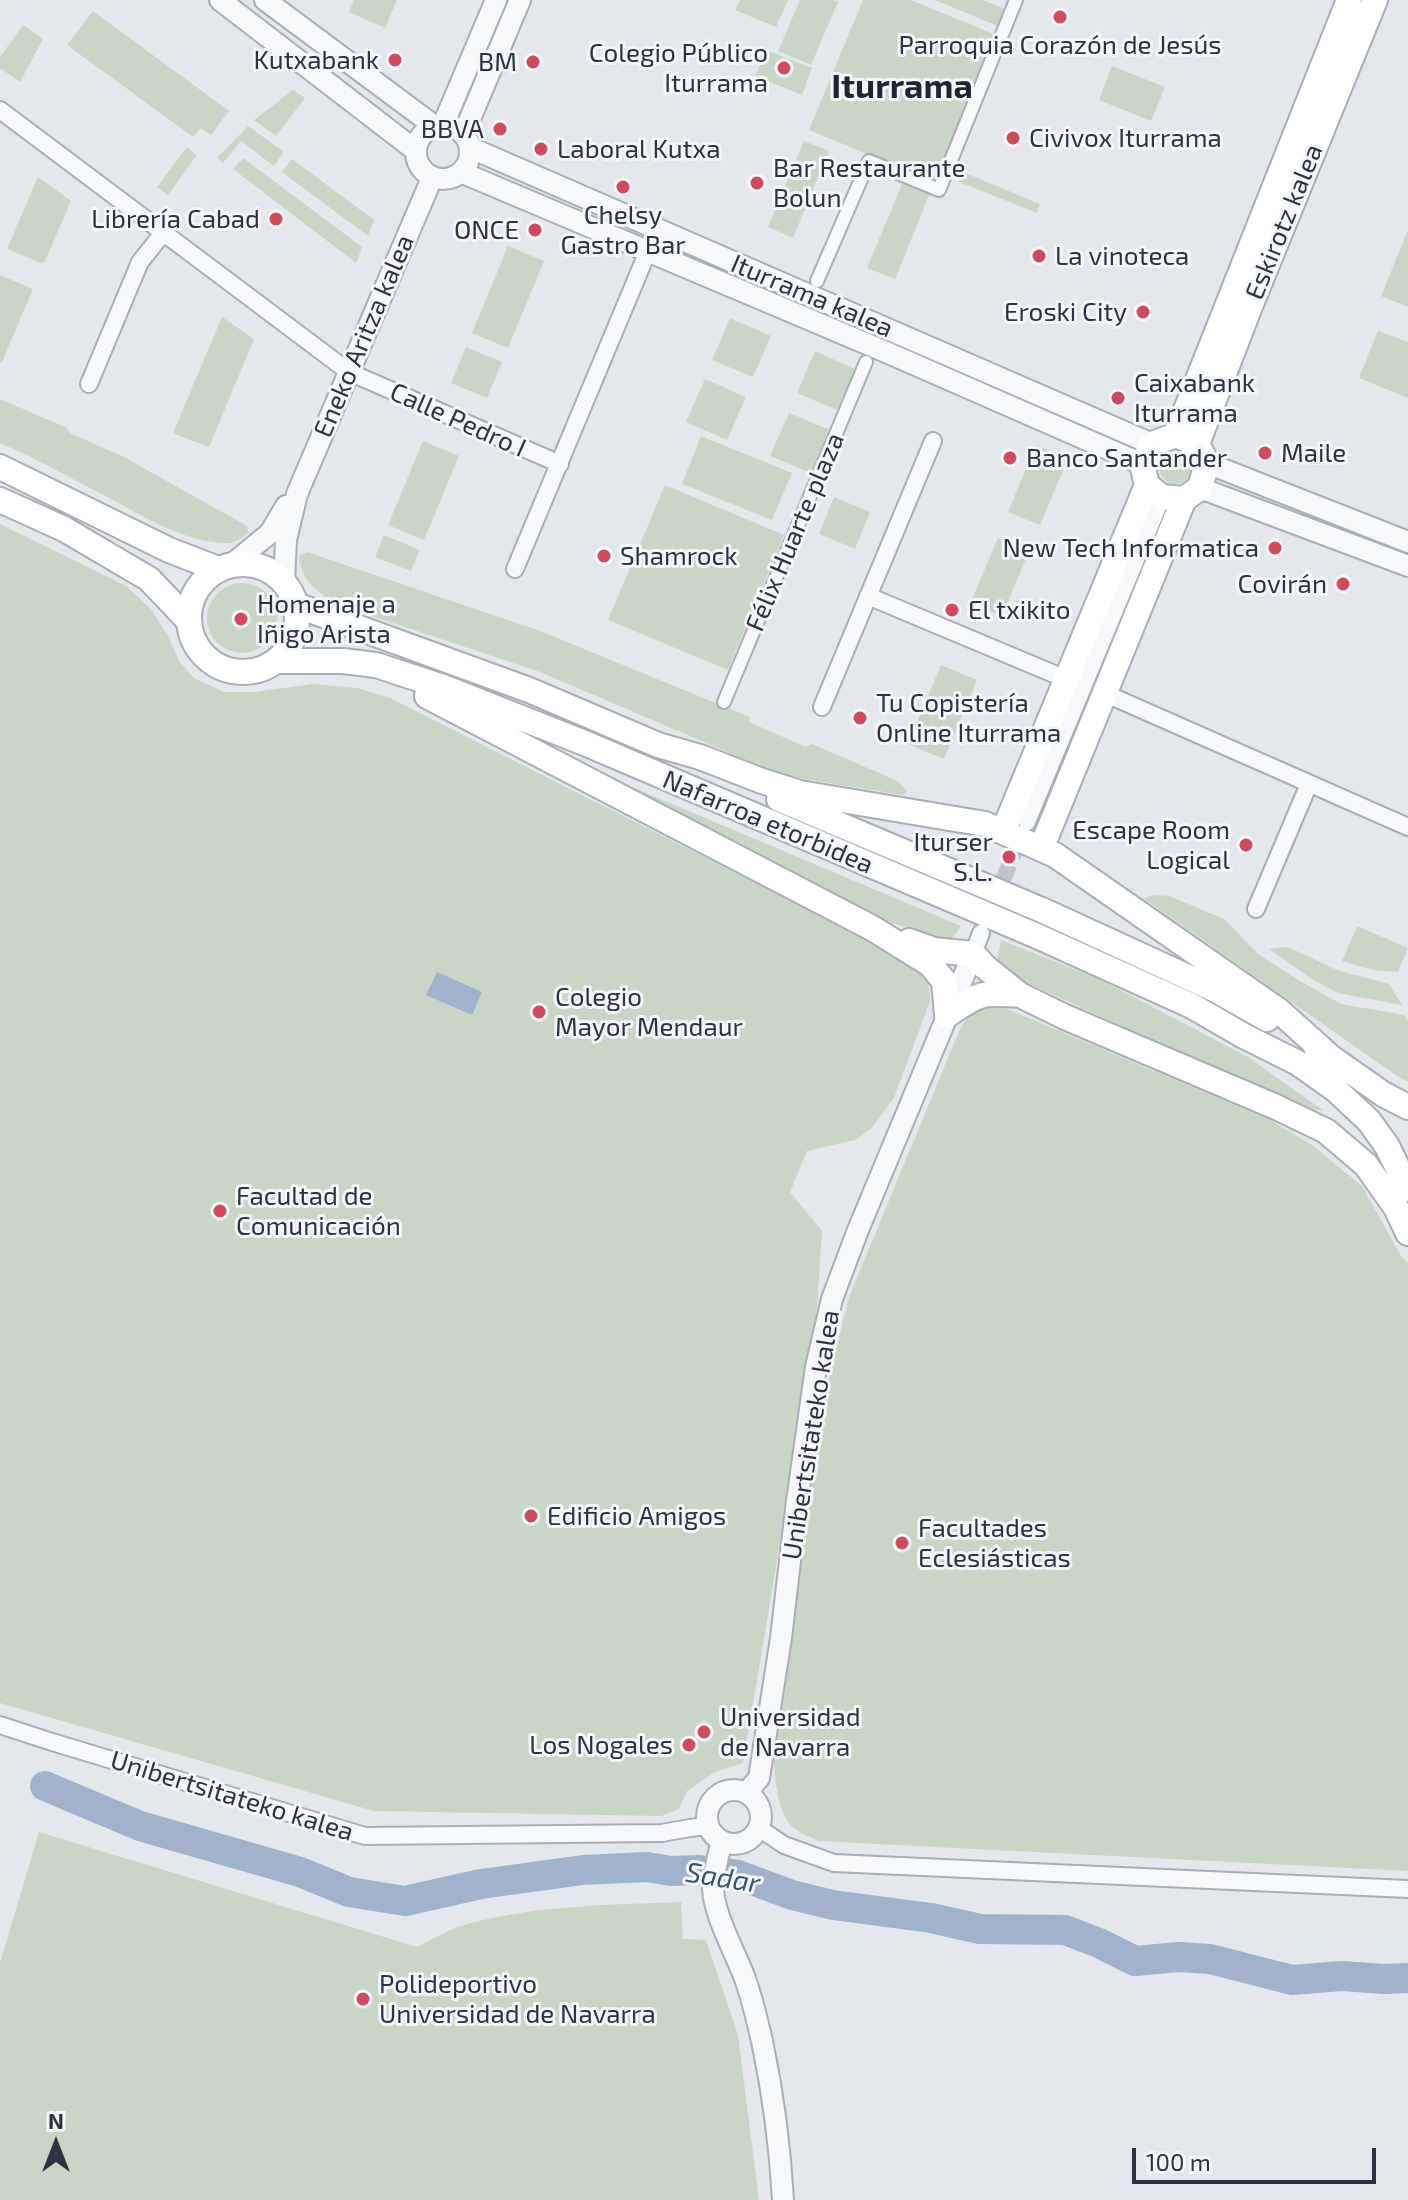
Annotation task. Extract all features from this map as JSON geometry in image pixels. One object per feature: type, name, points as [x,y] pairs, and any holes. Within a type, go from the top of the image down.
[{"type":"main road","name":"Eskirotz kalea","points":[[1193,447],[1349,0]]},
{"type":"main road","name":"Eskirotz kalea","points":[[1193,447],[1375,0]]},
{"type":"main road","points":[[1003,832],[1066,679],[1165,479],[1193,447]]},
{"type":"main road","points":[[1041,849],[1104,693],[1165,479],[1193,447]]},
{"type":"main road","points":[[0,467],[169,550],[225,567]]},
{"type":"main road","points":[[0,500],[64,529],[149,579],[188,620]]},
{"type":"main road","points":[[246,564],[260,566],[284,583],[296,605],[297,621],[294,636],[276,661],[261,669],[244,672],[228,670],[200,651],[188,620],[196,590],[206,578],[225,567],[246,564]]},
{"type":"main road","name":"Nafarroa etorbidea","points":[[296,605],[529,690],[672,750],[700,757],[762,781],[800,793],[985,824],[1055,855],[1278,1010],[1327,1054]]},
{"type":"main road","name":"Nafarroa etorbidea","points":[[276,661],[343,661],[376,665],[443,687],[587,744],[1037,936],[1192,1006],[1244,1036],[1308,1081],[1341,1110],[1402,1199],[1408,1233]]},
{"type":"main road","points":[[314,661],[419,692],[872,928],[930,964],[944,981],[947,1015],[974,997],[989,992],[1020,995]]},
{"type":"main road","name":"Nafarroa etorbidea","points":[[672,750],[694,764],[945,868],[1216,990],[1327,1054],[1383,1094],[1408,1107]]},
{"type":"main road","points":[[872,928],[934,950],[977,943],[985,967],[1020,995],[1326,1131],[1402,1199]]},
{"type":"street","points":[[220,0],[415,150]]},
{"type":"street","points":[[265,0],[438,125],[468,141]]},
{"type":"street","points":[[496,0],[438,125],[421,134],[415,150],[419,168],[432,178],[446,180],[463,173],[470,162],[468,141],[520,0]]},
{"type":"street","points":[[817,281],[869,161],[939,190],[1016,0]]},
{"type":"street","name":"Calle Pedro I","points":[[0,110],[349,372],[560,464]]},
{"type":"street","name":"Iturrama kalea","points":[[468,141],[1165,479]]},
{"type":"street","name":"Iturrama kalea","points":[[463,173],[648,251],[1165,479],[1408,566]]},
{"type":"street","name":"Eneko Aritza kalea","points":[[284,583],[286,540],[297,494],[432,178]]},
{"type":"street","points":[[89,384],[140,262],[164,232]]},
{"type":"street","name":"Calle Pedro I","points":[[515,569],[648,251]]},
{"type":"street","name":"Félix Huarte plaza","points":[[724,702],[866,362]]},
{"type":"street","points":[[822,707],[933,441]]},
{"type":"street","points":[[1193,447],[1408,542]]},
{"type":"street","points":[[1027,822],[1165,479]]},
{"type":"street","name":"Eneko Aritza kalea","points":[[225,567],[270,533],[297,494]]},
{"type":"street","points":[[868,596],[1066,679]]},
{"type":"street","points":[[1104,693],[1408,827]]},
{"type":"street","points":[[1256,909],[1309,784]]},
{"type":"street","name":"Unibertsitateko kalea","points":[[747,1792],[759,1778],[781,1638],[816,1367],[832,1299],[977,943]]},
{"type":"street","name":"Unibertsitateko kalea","points":[[0,1725],[365,1836],[662,1833],[716,1842]]},
{"type":"street","points":[[716,1842],[730,1844],[747,1841],[759,1828],[762,1812],[747,1792],[729,1790],[720,1793],[708,1808],[707,1817],[716,1842],[713,1889],[718,1911],[746,1982],[762,2041],[783,2200]]},
{"type":"street","points":[[759,1828],[784,1845],[834,1863],[1408,1889]]},
{"type":"green space","points":[[354,0],[397,0],[385,28],[349,12]]},
{"type":"green space","points":[[740,0],[788,0],[776,27],[735,10]]},
{"type":"green space","points":[[800,0],[838,2],[811,65],[778,51]]},
{"type":"green space","points":[[863,0],[911,0],[996,35],[935,182],[809,130]]},
{"type":"green space","points":[[935,0],[983,0],[1007,10],[1000,27]]},
{"type":"green space","points":[[93,11],[229,111],[211,135],[201,128],[193,137],[67,45]]},
{"type":"green space","points":[[23,25],[43,39],[20,82],[0,68],[0,57]]},
{"type":"green space","points":[[766,50],[812,68],[802,95],[755,76]]},
{"type":"green space","points":[[1112,66],[1165,87],[1151,121],[1099,100]]},
{"type":"green space","points":[[293,90],[305,98],[276,136],[254,120]]},
{"type":"green space","points":[[248,126],[284,152],[274,166],[241,141],[223,163],[217,158]]},
{"type":"green space","points":[[804,141],[829,151],[793,238],[768,227]]},
{"type":"green space","points":[[187,147],[197,155],[168,195],[157,187]]},
{"type":"green space","points":[[243,158],[362,247],[356,263],[233,169]]},
{"type":"green space","points":[[292,159],[374,220],[368,236],[282,172]]},
{"type":"green space","points":[[963,172],[1040,204],[1037,213],[959,182]]},
{"type":"green space","points":[[38,177],[71,201],[45,261],[41,263],[7,249]]},
{"type":"green space","points":[[903,182],[930,193],[895,279],[867,268]]},
{"type":"green space","points":[[1408,230],[1408,307],[1381,296]]},
{"type":"green space","points":[[508,246],[544,261],[508,348],[472,333]]},
{"type":"green space","points":[[0,275],[33,289],[2,362],[0,362]]},
{"type":"green space","points":[[222,317],[254,339],[209,447],[173,433]]},
{"type":"green space","points":[[730,318],[771,336],[753,377],[712,360]]},
{"type":"green space","points":[[1378,331],[1408,342],[1408,398],[1359,378]]},
{"type":"green space","points":[[466,347],[502,362],[487,398],[451,383]]},
{"type":"green space","points":[[815,351],[855,369],[837,410],[797,393]]},
{"type":"green space","points":[[705,379],[746,397],[727,440],[686,422]]},
{"type":"green space","points":[[0,399],[124,457],[247,526],[248,533],[229,543],[181,534],[0,443]]},
{"type":"green space","points":[[789,413],[830,430],[811,473],[770,456]]},
{"type":"green space","points":[[701,436],[792,473],[772,520],[682,484]]},
{"type":"green space","points":[[423,441],[459,456],[424,540],[388,525]]},
{"type":"green space","points":[[1036,445],[1068,459],[1040,525],[1008,512]]},
{"type":"green space","points":[[1176,450],[1188,455],[1193,467],[1188,479],[1176,484],[1164,479],[1159,467],[1164,455]]},
{"type":"green space","points":[[665,485],[784,535],[728,670],[608,620]]},
{"type":"green space","points":[[834,497],[870,512],[855,549],[819,534]]},
{"type":"green space","points":[[0,524],[126,586],[151,609],[179,661],[194,678],[224,692],[254,692],[313,684],[357,688],[390,698],[896,954],[928,979],[930,1001],[894,1098],[871,1129],[855,1140],[807,1151],[790,1192],[822,1231],[815,1335],[743,1763],[715,1772],[687,1791],[679,1809],[661,1816],[374,1811],[0,1703]]},
{"type":"green space","points":[[384,535],[420,550],[411,571],[375,557]]},
{"type":"green space","points":[[998,538],[1029,551],[1002,616],[970,604]]},
{"type":"green space","points":[[307,552],[540,631],[750,717],[749,722],[806,747],[812,744],[898,781],[907,791],[903,795],[781,775],[540,672],[339,605],[307,580],[299,556]]},
{"type":"green space","points":[[235,583],[249,583],[262,588],[272,598],[277,618],[272,638],[262,648],[249,653],[235,653],[222,648],[212,638],[207,625],[207,611],[212,598],[222,588]]},
{"type":"green space","points":[[941,665],[977,680],[944,759],[908,744]]},
{"type":"green space","points":[[620,782],[961,926],[950,941],[869,916],[619,786]]},
{"type":"green space","points":[[1169,896],[1224,919],[1258,954],[1341,1004],[1404,1015],[1408,1021],[1408,1082],[1143,898]]},
{"type":"green space","points":[[1357,926],[1408,948],[1398,972],[1373,970],[1342,961]]},
{"type":"green space","points":[[1001,940],[1101,980],[1248,1057],[1324,1111],[1301,1107],[1025,982],[997,960]]},
{"type":"green space","points":[[1288,947],[1337,970],[1389,984],[1402,1005],[1338,993],[1269,949]]},
{"type":"green space","points":[[987,1008],[1005,1008],[1270,1120],[1312,1145],[1362,1186],[1401,1256],[1408,1263],[1408,1871],[818,1841],[795,1829],[784,1815],[778,1798],[774,1762],[828,1382],[849,1297],[960,1029],[969,1015]]},
{"type":"green space","name":"Polideportivo Universidad de Navarra","points":[[39,1832],[417,1947],[461,1926],[520,1913],[681,1902],[683,1939],[706,1940],[738,2035],[759,2200],[0,2200],[0,1963]]},
{"type":"water","points":[[437,972],[482,992],[472,1015],[426,995]]},
{"type":"waterway","name":"Sadar","points":[[45,1786],[140,1826],[300,1872],[349,1892],[405,1901],[481,1884],[583,1870],[647,1867],[671,1871],[698,1870],[738,1875],[792,1895],[833,1905],[931,1918],[980,1929],[1065,1930],[1135,1961],[1179,1957],[1210,1959],[1292,1980],[1342,1976],[1408,1978]]},
{"type":"tunnel","points":[[985,924],[1023,831]]},
{"type":"place","name":"Parroquia Corazón de Jesús","points":[[1060,17]]},
{"type":"place","name":"Kutxabank","points":[[395,60]]},
{"type":"place","name":"BM","points":[[533,62]]},
{"type":"place","name":"Colegio Público Iturrama","points":[[784,68]]},
{"type":"place","name":"BBVA","points":[[500,129]]},
{"type":"place","name":"Civivox Iturrama","points":[[1013,138]]},
{"type":"place","name":"Laboral Kutxa","points":[[541,149]]},
{"type":"place","name":"Bar Restaurante Bolun","points":[[757,183]]},
{"type":"place","name":"Chelsy Gastro Bar","points":[[623,187]]},
{"type":"place","name":"Librería Cabad","points":[[276,219]]},
{"type":"place","name":"ONCE","points":[[535,230]]},
{"type":"place","name":"La vinoteca","points":[[1039,256]]},
{"type":"place","name":"Eroski City","points":[[1143,312]]},
{"type":"place","name":"Caixabank Iturrama","points":[[1118,398]]},
{"type":"place","name":"Maile","points":[[1265,453]]},
{"type":"place","name":"Banco Santander","points":[[1010,458]]},
{"type":"place","name":"New Tech Informatica","points":[[1275,548]]},
{"type":"place","name":"Shamrock","points":[[604,556]]},
{"type":"place","name":"Covirán","points":[[1343,584]]},
{"type":"place","name":"El txikito","points":[[952,610]]},
{"type":"place","name":"Homenaje a Iñigo Arista","points":[[241,619]]},
{"type":"place","name":"Tu Copistería Online Iturrama","points":[[860,718]]},
{"type":"place","name":"Escape Room Logical","points":[[1246,845]]},
{"type":"place","name":"Iturser S.L.","points":[[1009,857]]},
{"type":"place","name":"Colegio Mayor Mendaur","points":[[539,1012]]},
{"type":"place","name":"Facultad de Comunicación","points":[[220,1211]]},
{"type":"place","name":"Edificio Amigos","points":[[531,1516]]},
{"type":"place","name":"Facultades Eclesiásticas","points":[[902,1543]]},
{"type":"place","name":"Universidad de Navarra","points":[[704,1732]]},
{"type":"place","name":"Los Nogales","points":[[689,1745]]},
{"type":"place","name":"Polideportivo Universidad de Navarra","points":[[363,1999]]},
{"type":"district","name":"Iturrama","points":[[902,87]]}]
